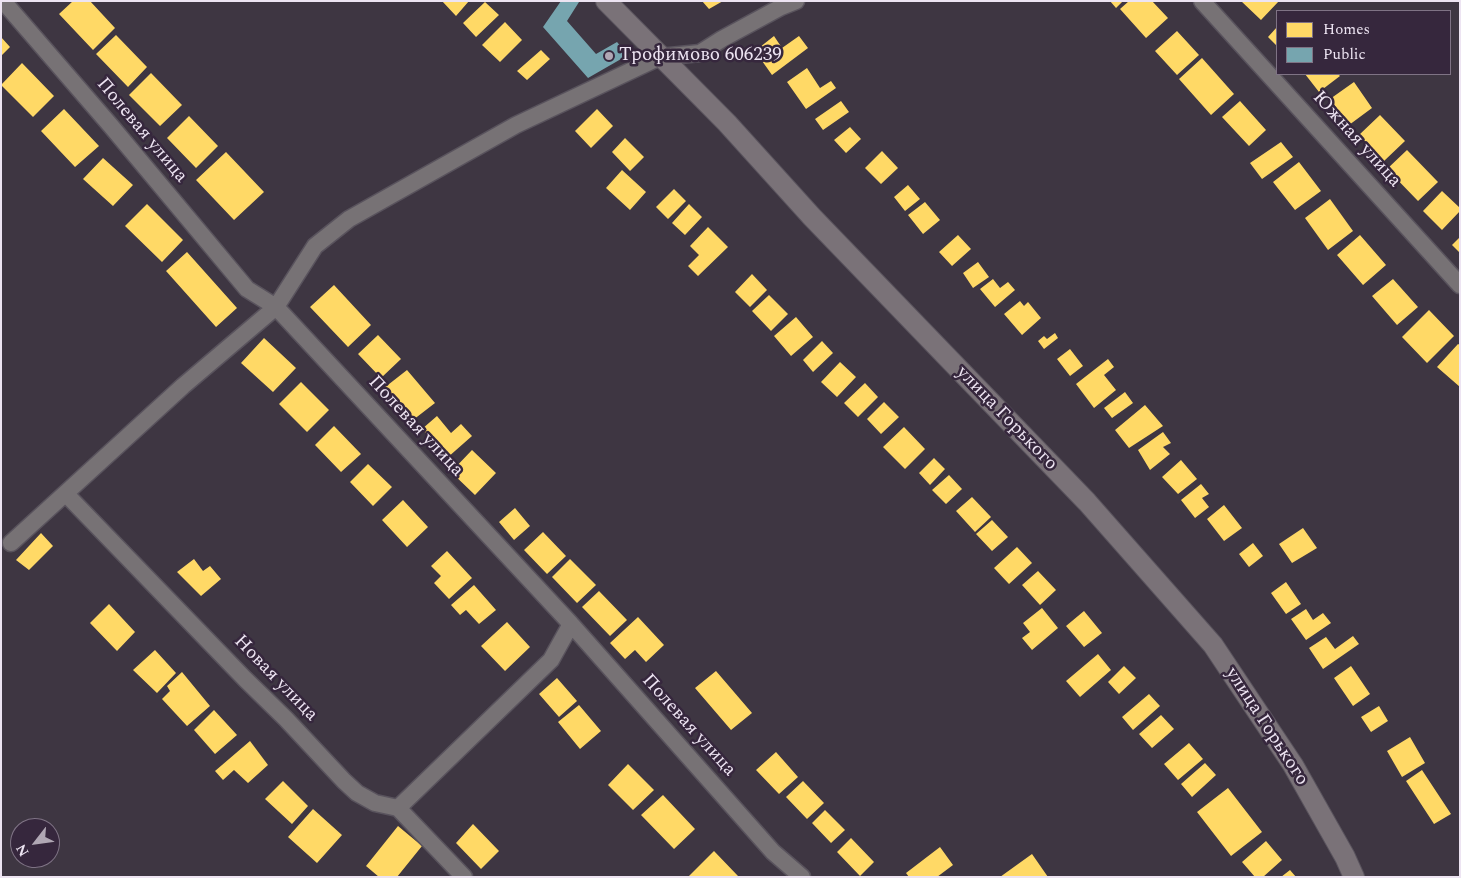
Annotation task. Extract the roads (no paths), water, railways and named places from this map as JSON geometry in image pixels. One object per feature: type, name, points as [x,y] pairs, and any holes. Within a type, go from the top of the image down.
[{"type":"main road","name":"улица Горького","points":[[606,1],[727,123],[812,217],[1087,502],[1213,645],[1293,765],[1345,857],[1354,877]]},
{"type":"street","name":"Полевая улица","points":[[3,1],[111,126],[247,289],[276,307],[571,624],[774,852],[802,877]]},
{"type":"street","points":[[11,543],[183,386],[276,307],[315,246],[349,219],[516,125],[660,57],[700,53],[781,7],[796,1]]},
{"type":"street","name":"Южная улица","points":[[1202,1],[1460,285]]},
{"type":"street","name":"Новая улица","points":[[66,494],[357,793],[375,802],[398,808]]},
{"type":"street","points":[[464,877],[398,808],[551,660],[571,624]]},
{"type":"place","name":"Трофимово 606239","points":[[609,56]]}]
